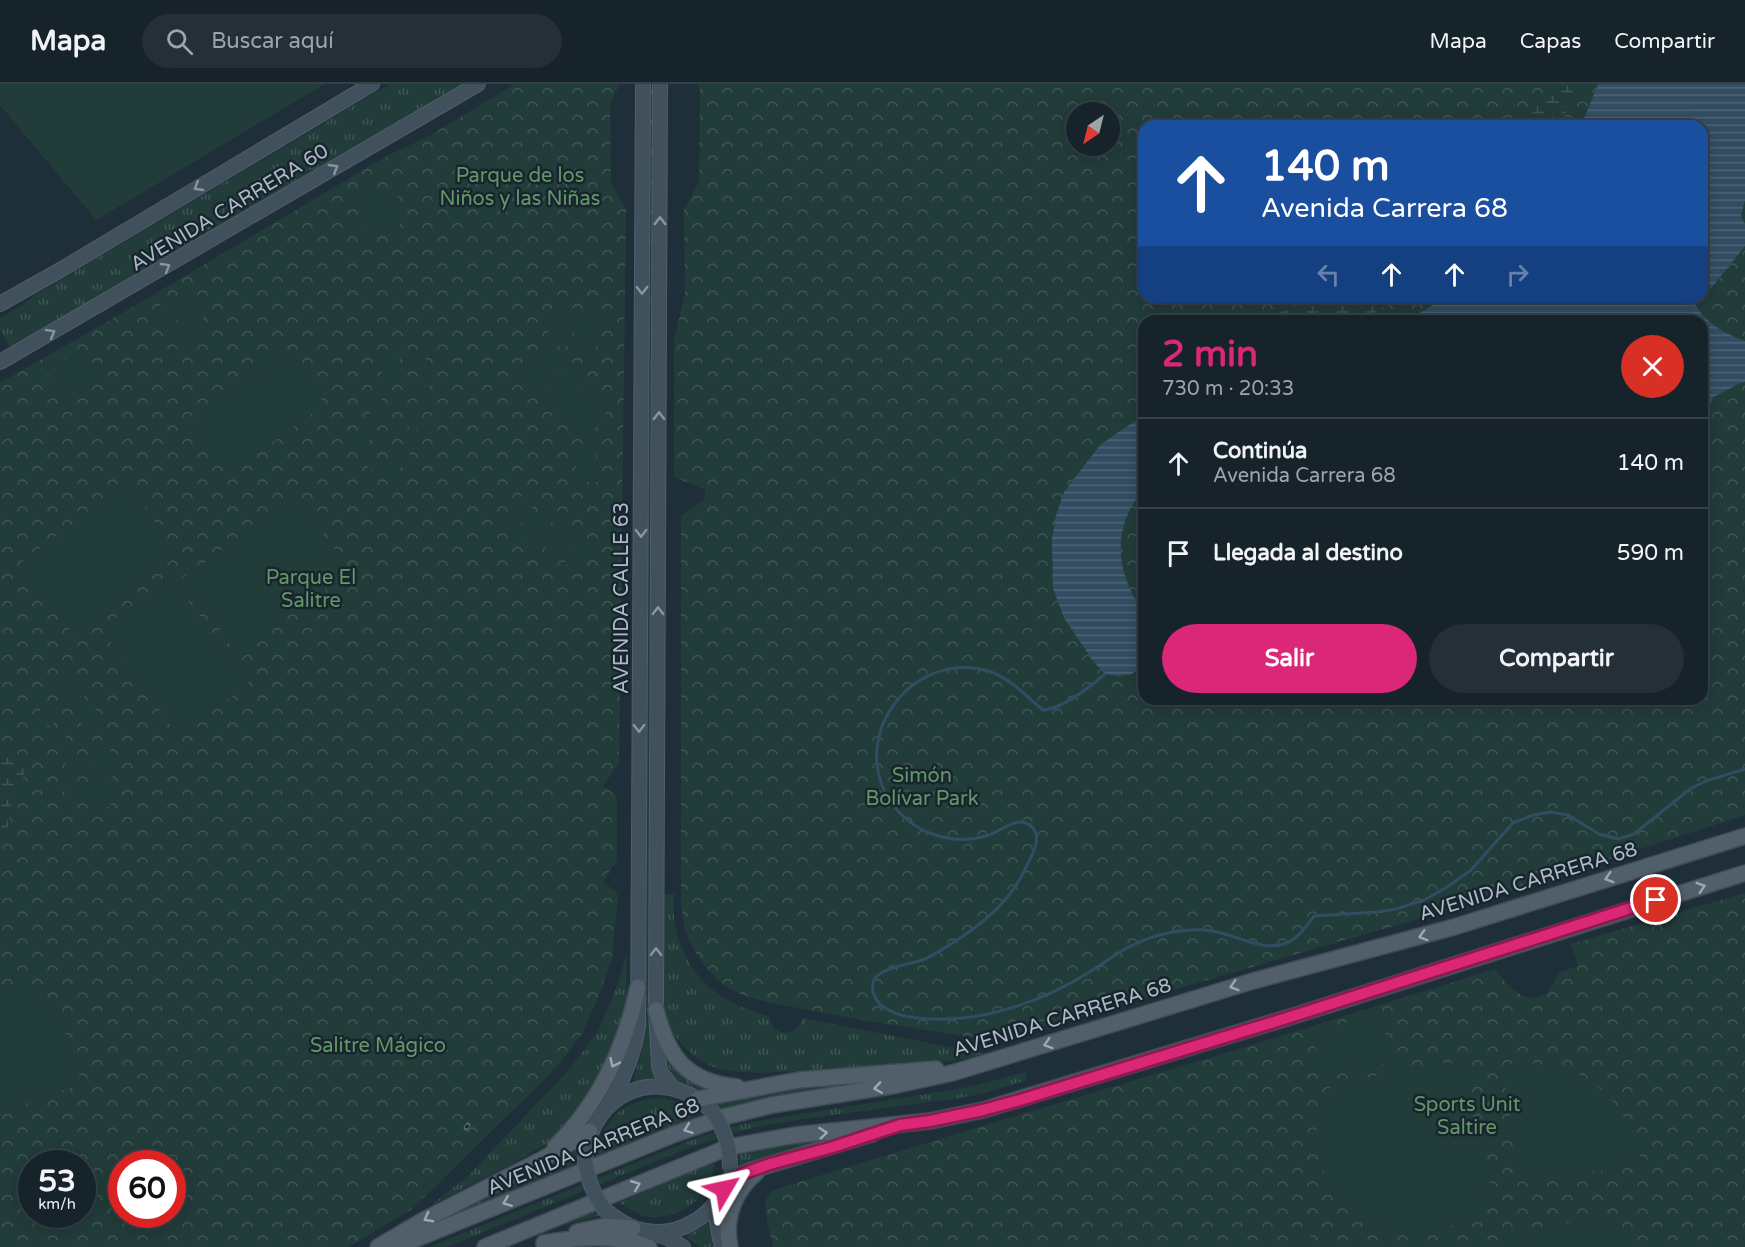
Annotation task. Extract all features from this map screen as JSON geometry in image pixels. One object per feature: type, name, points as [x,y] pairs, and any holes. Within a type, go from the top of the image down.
[{"type":"main road","name":"AVENIDA CARRERA 60","points":[[0,304],[372,84]]},
{"type":"main road","name":"AVENIDA CARRERA 60","points":[[0,362],[478,84]]},
{"type":"main road","name":"AVENIDA CALLE 63","points":[[608,1106],[624,1077],[636,1041],[638,1026],[643,84]]},
{"type":"main road","name":"AVENIDA CALLE 63","points":[[660,84],[656,1010],[659,1066],[661,1073],[674,1089]]},
{"type":"main road","points":[[640,641],[657,642]]},
{"type":"main road","name":"AVENIDA CARRERA 68","points":[[396,1247],[675,1134],[724,1117],[772,1105],[925,1079],[976,1066],[1253,981],[1454,927],[1745,836]]},
{"type":"main road","points":[[485,1247],[729,1147],[795,1135],[930,1121],[983,1110],[1290,1017],[1745,873]]},
{"type":"main road","points":[[543,1159],[576,1125],[604,1083],[623,1042],[638,987]]},
{"type":"main road","points":[[656,1010],[665,1040],[676,1059],[684,1067],[711,1083],[752,1088]]},
{"type":"main road","points":[[698,1099],[811,1078],[976,1066]]},
{"type":"main road","points":[[539,1245],[579,1238],[644,1236],[667,1232],[685,1227],[700,1219],[714,1206],[724,1189],[730,1169],[727,1138],[721,1124],[712,1111],[698,1099],[674,1089],[662,1087],[639,1089],[608,1106],[590,1131],[586,1146],[587,1179],[594,1195],[605,1210],[618,1221],[644,1236]]},
{"type":"main road","points":[[724,1189],[742,1174],[900,1125]]},
{"type":"main road","points":[[378,1247],[422,1221],[543,1159],[590,1131]]},
{"type":"main road","points":[[730,1247],[727,1224],[733,1205],[752,1176],[770,1164]]},
{"type":"main road","points":[[714,1206],[723,1247]]},
{"type":"main road","points":[[539,1245],[592,1227],[619,1226],[644,1236],[668,1238],[683,1247]]},
{"type":"green space","points":[[0,84],[325,84],[96,220],[0,105]]},
{"type":"green space","points":[[390,84],[464,84],[11,349],[0,330],[0,318]]},
{"type":"green space","name":"Parque El Salitre","points":[[515,84],[620,84],[610,103],[611,183],[626,209],[619,763],[603,786],[617,798],[617,860],[603,882],[616,892],[618,897],[612,957],[600,993],[582,1034],[558,1066],[412,1209],[349,1247],[0,1247],[0,383],[387,156],[429,136]]},
{"type":"green space","points":[[649,84],[655,84],[651,283],[654,605],[649,707],[649,912],[650,1062],[655,1082],[639,1082],[632,1086],[644,1031]]},
{"type":"green space","name":"Simón Bolívar Park","points":[[697,84],[1745,84],[1745,815],[1477,902],[1003,1039],[985,1039],[775,1004],[729,988],[707,969],[691,944],[684,926],[681,899],[681,516],[704,500],[706,490],[674,477],[674,339],[685,294],[684,209],[699,182],[700,89]]},
{"type":"green space","points":[[1549,84],[1574,84],[1563,120],[1528,120]]},
{"type":"green space","points":[[397,191],[400,228],[363,231],[360,193]]},
{"type":"green space","points":[[186,290],[197,308],[164,328],[153,310]]},
{"type":"green space","points":[[1301,303],[1392,303],[1370,315],[1274,315]]},
{"type":"green space","points":[[553,304],[574,308],[569,347],[547,344]]},
{"type":"green space","points":[[578,308],[601,312],[595,351],[572,348]]},
{"type":"green space","points":[[198,310],[209,328],[177,348],[166,330]]},
{"type":"green space","points":[[547,347],[590,379],[562,416],[541,401],[565,367],[540,400],[519,385]]},
{"type":"green space","points":[[81,349],[100,379],[65,401],[46,371]]},
{"type":"green space","points":[[285,349],[325,404],[229,474],[189,419]]},
{"type":"green space","points":[[407,349],[423,355],[430,368],[431,380],[408,459],[394,472],[386,474],[378,473],[365,463],[361,455],[360,444],[384,365],[393,353]],"holes":[[[408,357],[421,364],[423,379],[401,456],[390,465],[380,464],[372,456],[369,443],[391,366],[397,360]]]},
{"type":"green space","points":[[593,386],[614,401],[587,439],[566,423]]},
{"type":"green space","points":[[576,449],[596,449],[597,482],[576,482]]},
{"type":"green space","points":[[128,484],[179,555],[72,633],[20,563]]},
{"type":"green space","points":[[523,495],[535,503],[517,531],[504,522]]},
{"type":"green space","points":[[296,497],[350,571],[236,652],[182,578]]},
{"type":"green space","points":[[543,509],[555,517],[537,544],[524,536]]},
{"type":"green space","points":[[563,522],[575,531],[557,558],[545,549]]},
{"type":"green space","points":[[582,536],[595,545],[577,571],[564,563]]},
{"type":"green space","points":[[171,578],[249,684],[178,736],[101,629]]},
{"type":"green space","points":[[64,674],[86,695],[73,709],[51,688]]},
{"type":"green space","points":[[91,702],[105,727],[90,737],[75,712]]},
{"type":"green space","points":[[43,707],[57,720],[50,727],[37,714]]},
{"type":"green space","points":[[62,729],[70,744],[62,748],[54,733]]},
{"type":"green space","points":[[109,739],[112,769],[93,771],[90,741]]},
{"type":"green space","points":[[0,746],[17,757],[25,771],[14,793],[7,829],[0,841]]},
{"type":"green space","points":[[74,753],[76,771],[66,772],[64,754]]},
{"type":"green space","points":[[94,775],[113,777],[110,807],[91,805]]},
{"type":"green space","points":[[66,779],[76,780],[74,798],[64,797]]},
{"type":"green space","name":"Sports Unit Saltire","points":[[1745,893],[1745,1247],[773,1247],[765,1207],[766,1199],[776,1189],[1495,969],[1510,987],[1528,997],[1537,998],[1545,994],[1552,986],[1558,973],[1578,966],[1571,944]]},
{"type":"green space","points":[[674,894],[675,926],[680,944],[697,974],[721,996],[751,1011],[769,1016],[771,1023],[779,1031],[790,1032],[800,1025],[803,1018],[990,1055],[922,1065],[758,1073],[726,1070],[710,1065],[684,1047],[667,1020],[662,988],[662,895]]},
{"type":"green space","points":[[627,953],[626,1003],[621,1030],[601,1079],[556,1138],[431,1205],[467,1177],[566,1073],[585,1049],[597,1033],[615,991]]},
{"type":"green space","points":[[17,984],[38,990],[51,1001],[67,1036],[82,1084],[0,1112],[0,990]]},
{"type":"green space","points":[[1380,1013],[1391,1057],[1395,1059],[1394,1064],[1324,1074],[1311,1033]]},
{"type":"green space","points":[[664,1050],[719,1089],[697,1090],[681,1084],[670,1071]]},
{"type":"green space","points":[[1447,1062],[1460,1067],[1468,1077],[1474,1124],[1480,1124],[1491,1190],[1465,1217],[1434,1232],[1400,1233],[1364,1220],[1337,1198],[1327,1182],[1321,1163],[1316,1130],[1317,1120],[1327,1093],[1332,1085]]},
{"type":"green space","points":[[1527,1063],[1570,1071],[1602,1091],[1626,1121],[1642,1162],[1533,1184],[1524,1181],[1520,1177],[1502,1065]]},
{"type":"green space","points":[[1025,1072],[1027,1080],[984,1093],[803,1119],[733,1133],[691,1147],[447,1247],[429,1247],[689,1141],[731,1127],[957,1089]]},
{"type":"green space","points":[[880,1080],[722,1112],[712,1103],[821,1083]]},
{"type":"green space","points":[[659,1098],[680,1104],[698,1115],[596,1159],[603,1134],[615,1115],[634,1103]]},
{"type":"green space","points":[[851,1134],[739,1167],[739,1152]]},
{"type":"green space","points":[[579,1147],[578,1167],[406,1238],[537,1170]]},
{"type":"green space","points":[[715,1160],[713,1176],[703,1194],[680,1211],[662,1217],[649,1217],[619,1203]]},
{"type":"green space","points":[[598,1205],[606,1214],[567,1224],[504,1247]]},
{"type":"green space","points":[[1555,1215],[1567,1223],[1587,1220],[1607,1223],[1625,1232],[1639,1247],[1497,1247],[1504,1237],[1512,1241],[1520,1229],[1538,1242]]},
{"type":"green space","points":[[708,1221],[714,1247],[699,1247],[685,1236],[698,1230]]},
{"type":"green space","points":[[1303,1231],[1326,1247],[1291,1247]]},
{"type":"water","points":[[1598,84],[1745,84],[1745,200],[1741,216],[1745,224],[1745,246],[1708,291],[1708,120],[1583,120]]},
{"type":"water","points":[[1435,303],[1695,303],[1703,315],[1416,315]]},
{"type":"water","points":[[1708,321],[1730,335],[1745,341],[1745,382],[1714,397],[1708,407]]},
{"type":"water","points":[[1138,419],[1138,497],[1124,526],[1121,552],[1126,579],[1138,602],[1138,668],[1132,674],[1119,676],[1105,674],[1094,662],[1064,618],[1053,588],[1052,539],[1056,515],[1064,492],[1101,444]]},
{"type":"waterway","points":[[1105,674],[1084,690],[1051,709],[1043,710],[998,675],[963,668],[937,672],[914,684],[896,702],[883,724],[877,749],[879,775],[890,801],[899,812],[921,829],[947,838],[961,839],[989,835],[1021,822],[1026,823],[1035,831],[1037,840],[1021,878],[1005,900],[985,919],[932,956],[886,971],[874,979],[876,999],[884,1007],[894,1013],[917,1018],[962,1018],[985,1015],[1030,1002],[1051,993],[1140,942],[1180,931],[1211,931],[1265,945],[1285,944],[1301,933],[1314,916],[1377,912],[1424,900],[1470,871],[1513,823],[1533,815],[1551,812],[1568,815],[1599,834],[1618,839],[1634,834],[1690,789],[1706,781],[1745,769]]},
{"type":"route","points":[[724,1189],[742,1174],[770,1164],[833,1147],[900,1125],[983,1110],[1020,1100],[1290,1017],[1656,900]]},
{"type":"park label","name":"Parque de los Niños y las Niñas","points":[[520,186]]},
{"type":"park label","name":"Salitre Mágico","points":[[378,1045]]}]
